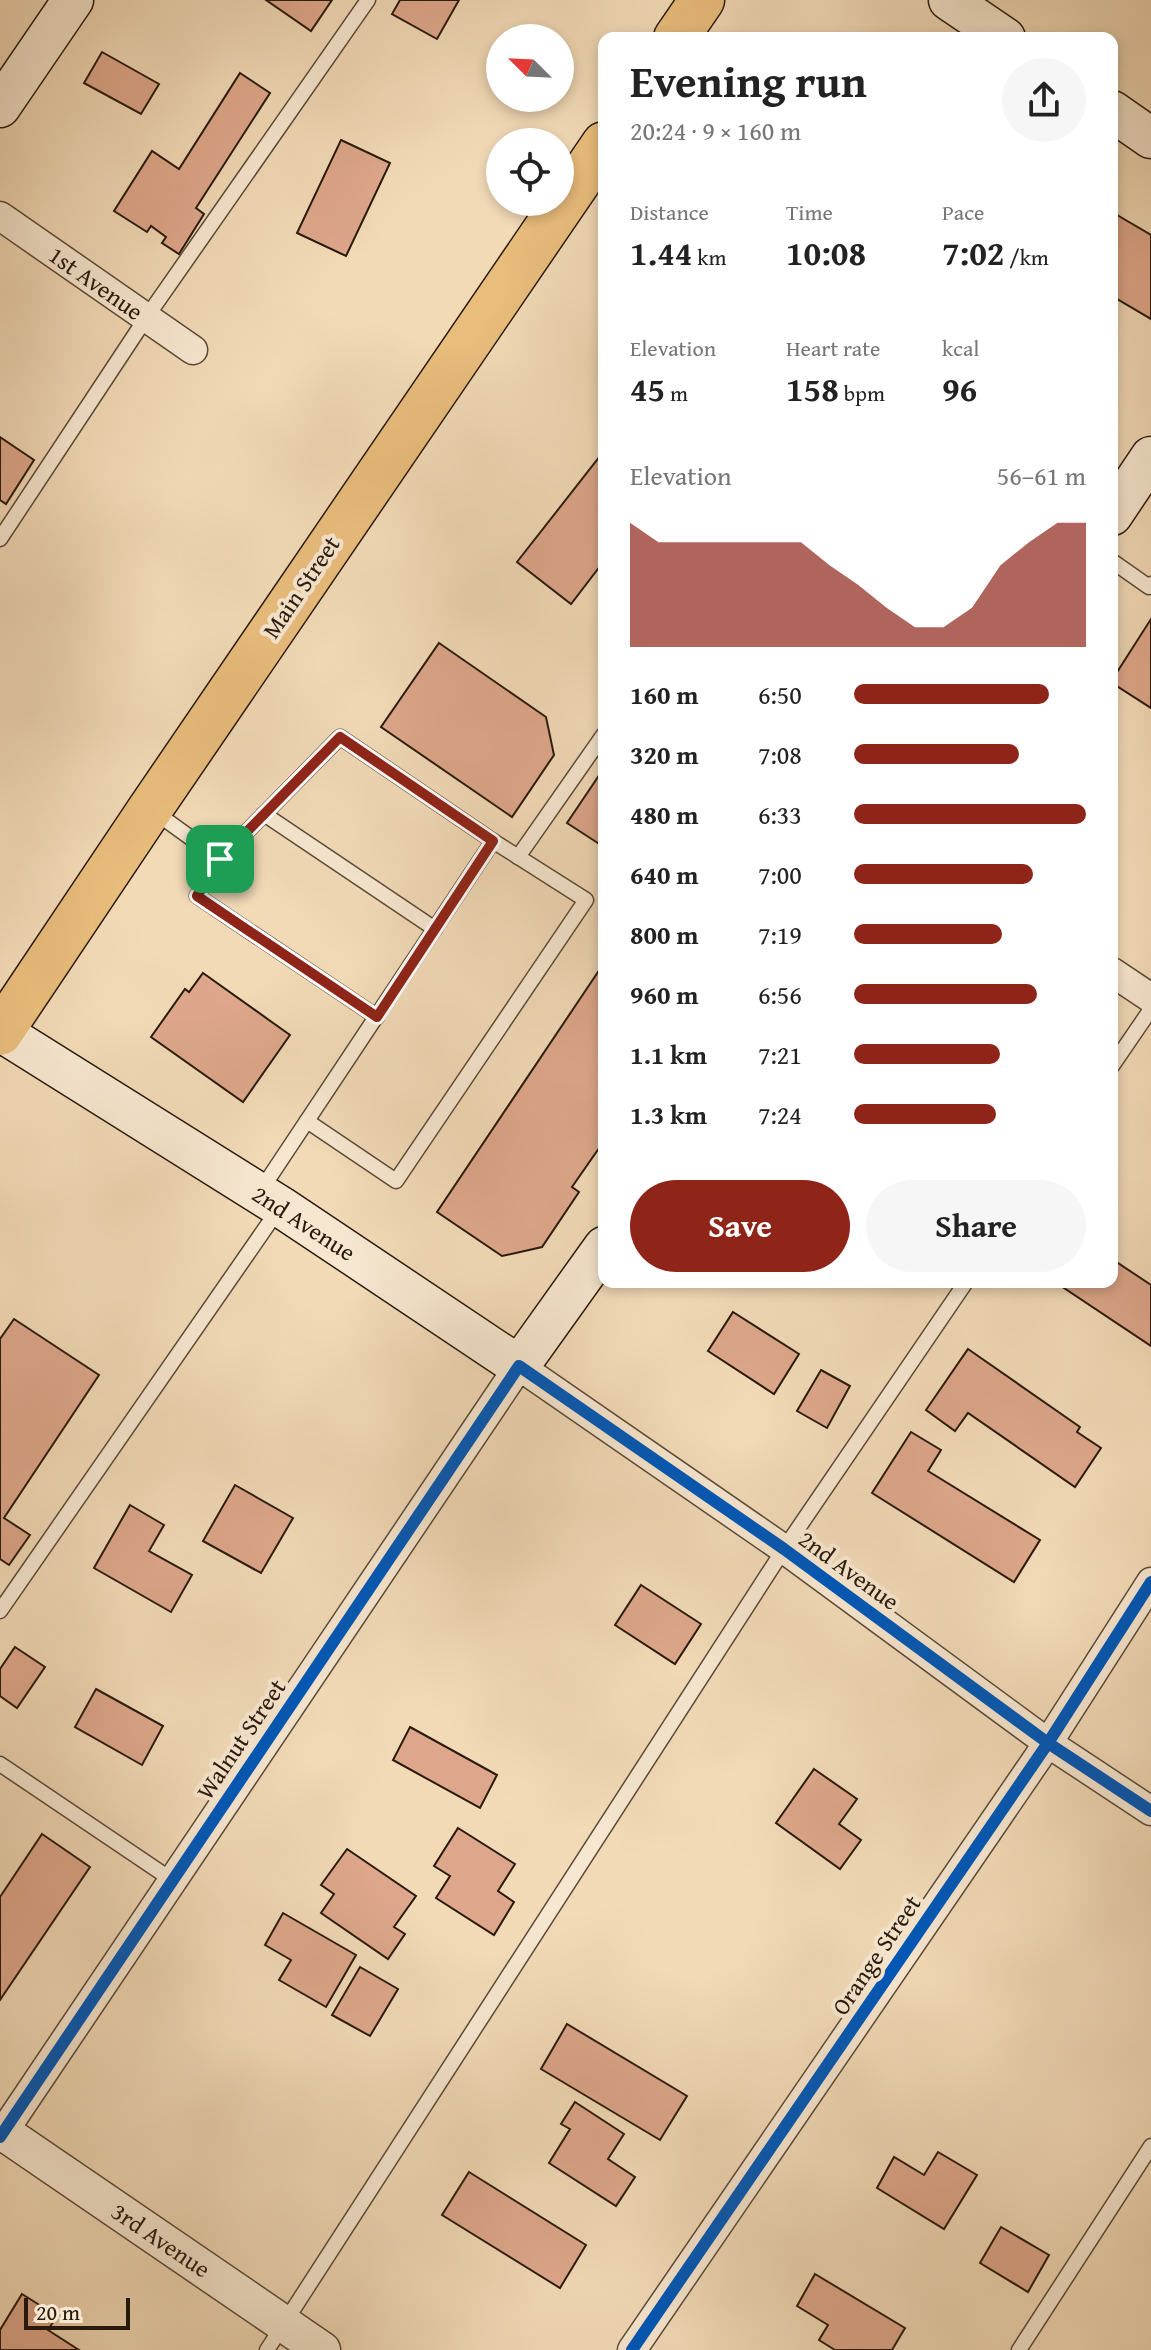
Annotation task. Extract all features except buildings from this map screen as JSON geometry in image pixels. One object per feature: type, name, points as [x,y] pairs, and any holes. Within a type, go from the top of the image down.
[{"type":"main road","points":[[0,107],[73,0]]},
{"type":"main road","points":[[949,0],[996,32]]},
{"type":"main road","points":[[1118,115],[1151,138]]},
{"type":"main road","name":"Main Street","points":[[0,1032],[598,153]]},
{"type":"main road","points":[[1118,506],[1151,457]]},
{"type":"main road","name":"2nd Avenue","points":[[0,1032],[270,1200],[519,1366]]},
{"type":"main road","name":"Walnut Street","points":[[519,1366],[598,1255]]},
{"type":"street","name":"1st Avenue","points":[[0,216],[193,350]]},
{"type":"street","points":[[1118,976],[1151,998]]},
{"type":"street","name":"2nd Avenue","points":[[519,1366],[784,1549],[1048,1743],[1151,1811]]},
{"type":"street","name":"Walnut Street","points":[[1,2133],[519,1366]]},
{"type":"street","name":"Orange Street","points":[[632,2350],[1048,1743],[1151,1582]]},
{"type":"street","name":"3rd Avenue","points":[[1,2133],[276,2337],[322,2350]]},
{"type":"lane","points":[[0,539],[146,318],[368,0]]},
{"type":"lane","points":[[1118,565],[1149,587],[1151,584]]},
{"type":"lane","points":[[307,1121],[396,1181],[586,900],[340,737],[220,859],[197,896],[377,1017]]},
{"type":"lane","points":[[518,857],[598,743]]},
{"type":"lane","points":[[150,809],[220,859]]},
{"type":"lane","points":[[264,814],[435,929]]},
{"type":"lane","points":[[0,1611],[270,1200],[307,1121],[493,841]]},
{"type":"lane","points":[[1118,1057],[1151,1009]]},
{"type":"lane","points":[[276,2337],[784,1549],[962,1288]]},
{"type":"lane","points":[[0,1764],[172,1880]]},
{"type":"lane","points":[[1019,2350],[1151,2146]]},
{"type":"cycle path","points":[[0,2137],[519,1366],[784,1549],[1048,1743],[1151,1811]]},
{"type":"cycle path","points":[[632,2350],[1048,1743],[1151,1582]]},
{"type":"route","points":[[340,737],[493,841],[377,1017],[197,896],[220,859],[340,737]]}]
